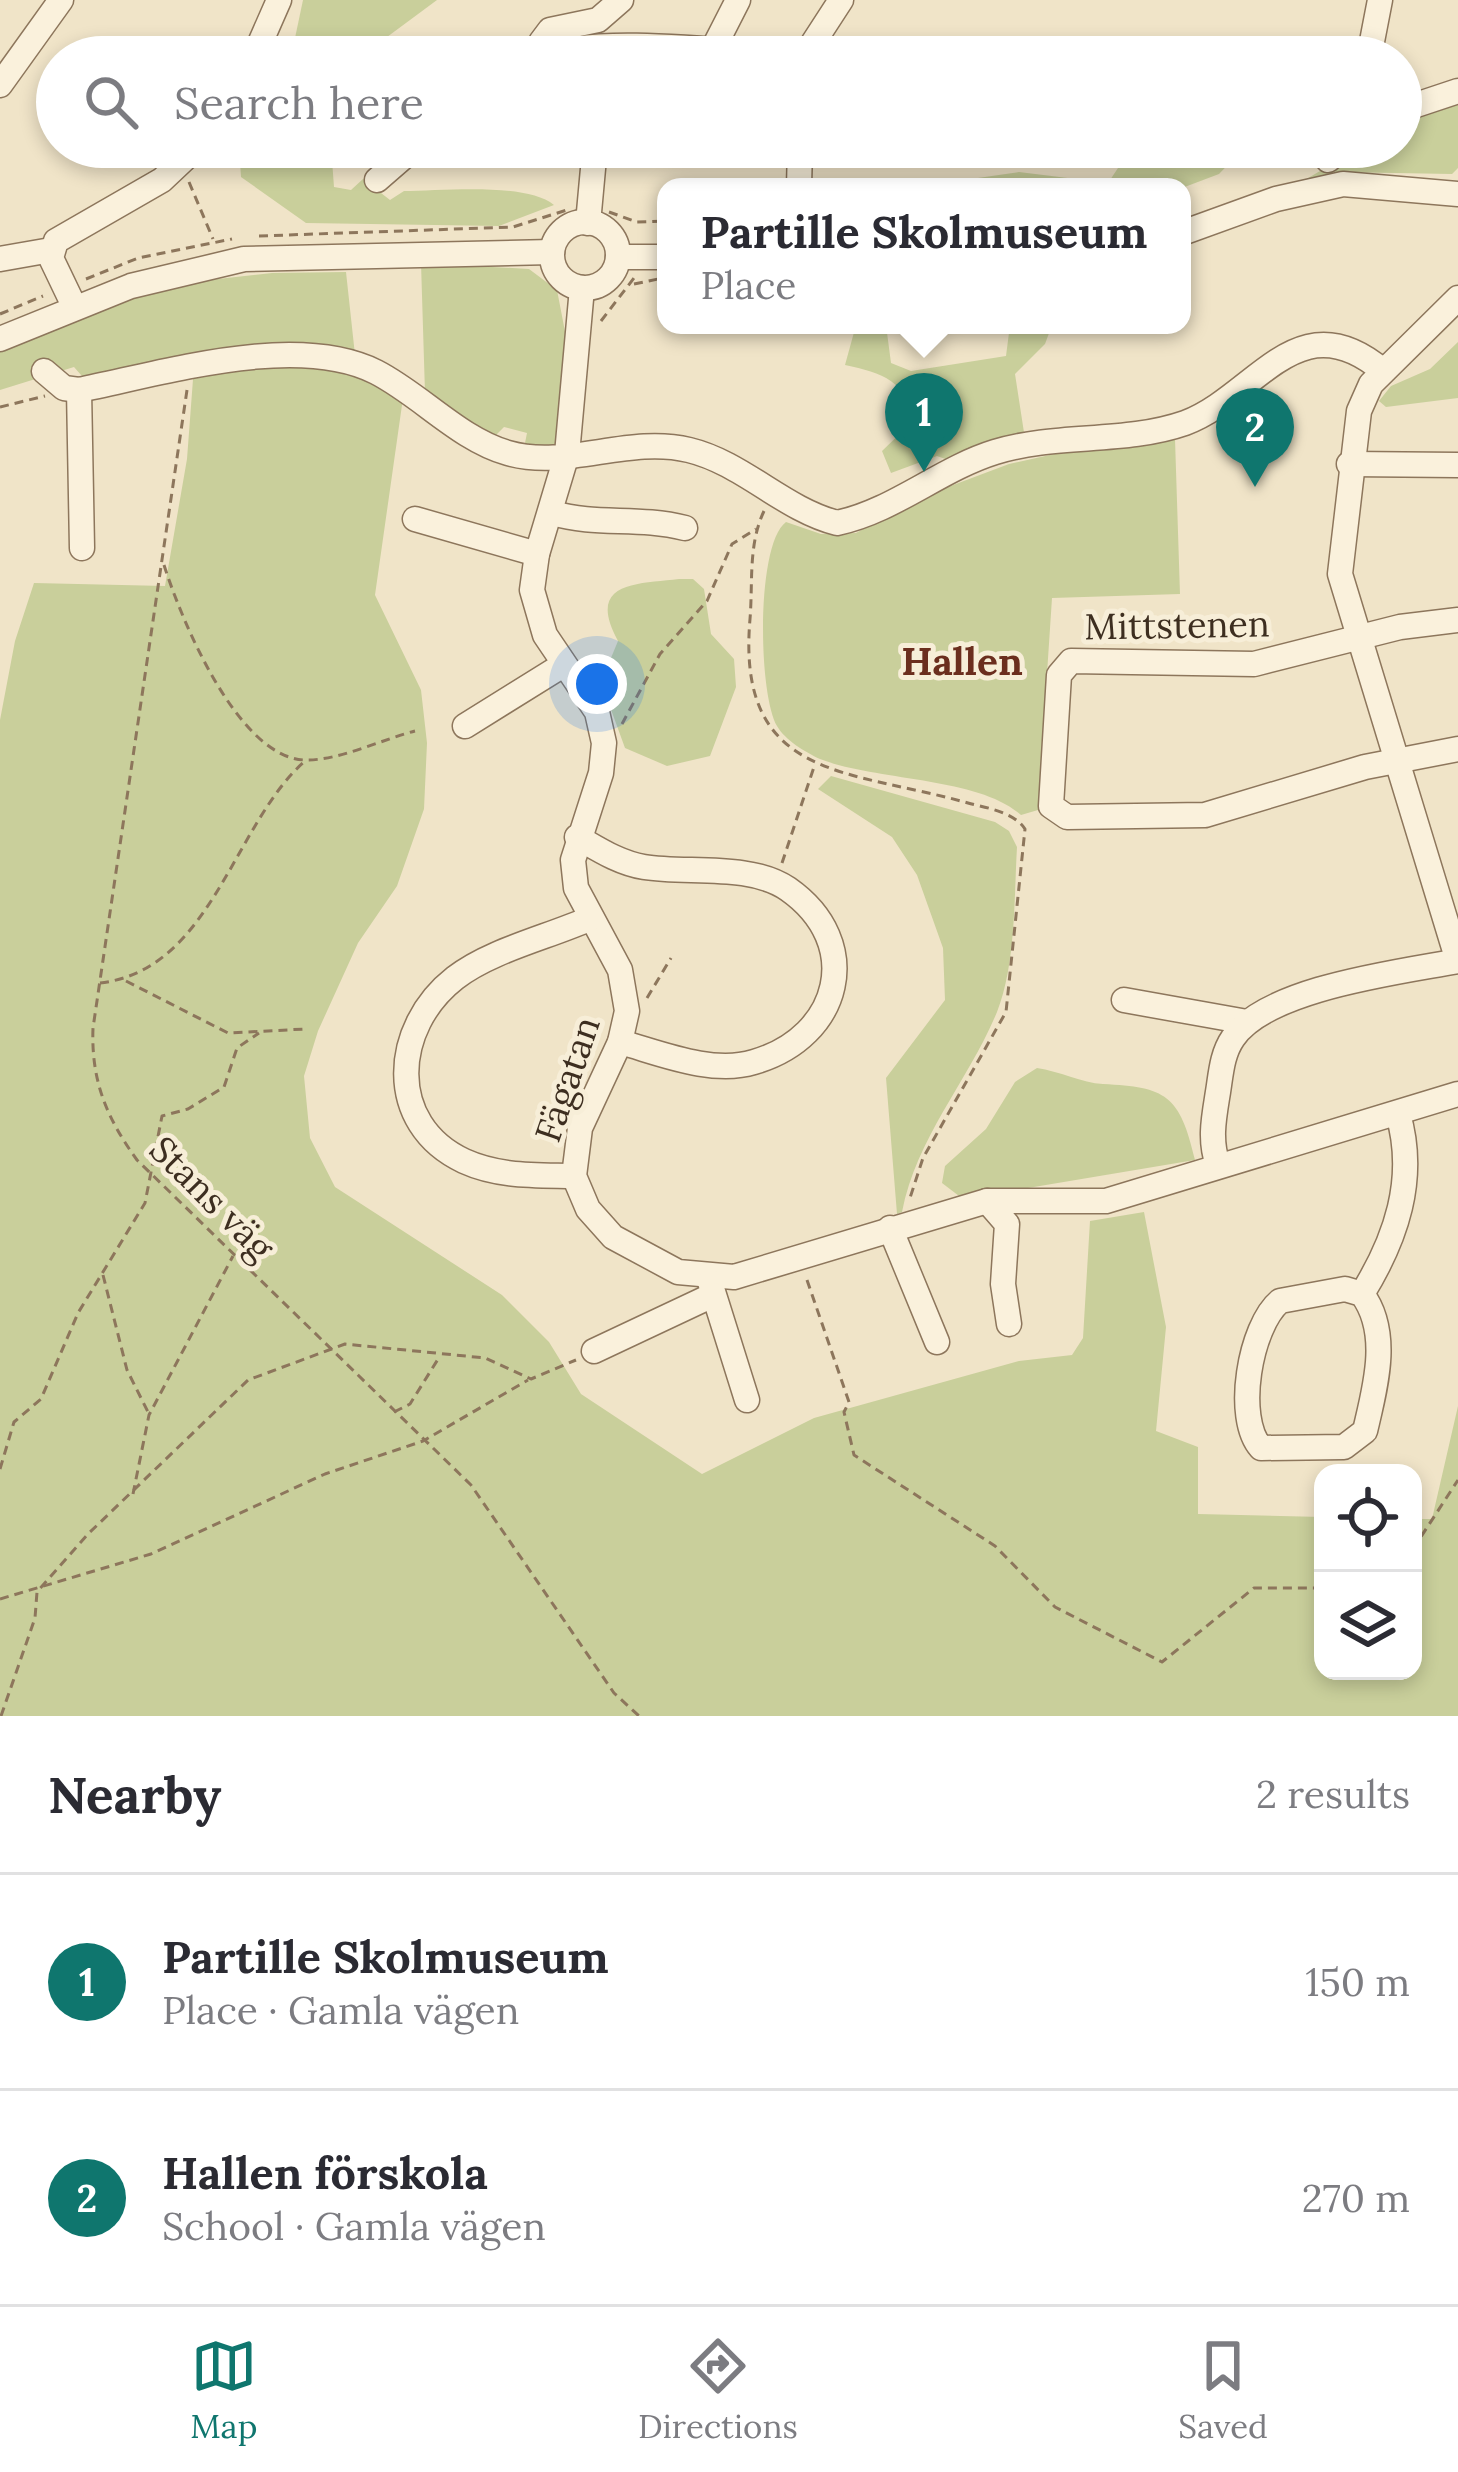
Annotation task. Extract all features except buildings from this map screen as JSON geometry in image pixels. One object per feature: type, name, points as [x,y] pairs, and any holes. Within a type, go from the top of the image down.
[{"type":"street","points":[[0,85],[61,0]]},
{"type":"street","points":[[263,36],[279,0]]},
{"type":"street","points":[[548,36],[550,30],[598,20],[621,0]]},
{"type":"street","points":[[720,36],[738,0]]},
{"type":"street","points":[[818,36],[841,0]]},
{"type":"street","points":[[1373,36],[1380,0]]},
{"type":"street","points":[[1422,103],[1458,91]]},
{"type":"street","points":[[0,259],[51,250],[68,230],[124,204],[172,168]]},
{"type":"street","points":[[376,180],[391,168]]},
{"type":"street","points":[[588,223],[593,168]]},
{"type":"street","points":[[1191,230],[1276,200],[1343,184],[1458,194]]},
{"type":"street","points":[[627,257],[609,233],[588,223],[564,230],[552,252],[560,277],[582,288],[606,281],[627,257],[657,257]]},
{"type":"street","points":[[51,250],[74,306]]},
{"type":"street","points":[[0,339],[74,306],[188,269],[279,254],[552,252]]},
{"type":"street","points":[[582,288],[567,454],[537,554],[532,590],[562,664],[597,712],[604,742]]},
{"type":"street","points":[[1217,1165],[1212,1139],[1222,1067],[1231,1042],[1247,1022],[1329,989],[1458,962],[1340,574],[1349,464],[1359,411],[1384,371],[1443,318],[1458,298]]},
{"type":"street","points":[[44,370],[72,389],[267,356],[341,359],[375,372],[479,441],[509,454],[567,454],[647,443],[692,450],[837,523],[883,507],[992,453],[1180,425],[1216,406],[1297,349],[1323,344],[1351,350],[1384,371]]},
{"type":"street","points":[[72,389],[82,548]]},
{"type":"street","points":[[1349,464],[1458,465]]},
{"type":"street","points":[[553,513],[593,520],[644,518],[685,528]]},
{"type":"street","points":[[415,519],[537,554]]},
{"type":"street","points":[[1357,638],[1458,620]]},
{"type":"street","name":"Mittstenen","points":[[1357,638],[1254,664],[1071,662],[1059,675],[1051,806],[1067,817],[1205,815],[1395,760]]},
{"type":"street","points":[[465,726],[562,664]]},
{"type":"street","name":"Fägatan","points":[[604,742],[601,772],[577,837],[576,888],[620,970],[623,1032],[580,1128],[574,1176],[588,1210],[626,1247],[664,1268],[712,1286],[987,1201],[1106,1202],[1458,1094]]},
{"type":"street","points":[[1395,760],[1458,749]]},
{"type":"street","points":[[577,837],[643,867],[776,882],[824,924],[836,963],[825,1006],[796,1041],[754,1063],[725,1066],[623,1032]]},
{"type":"street","points":[[574,1176],[508,1174],[441,1147],[414,1114],[404,1066],[409,1036],[428,1004],[457,976],[591,918]]},
{"type":"street","points":[[1124,1000],[1247,1022]]},
{"type":"street","points":[[1362,1294],[1382,1260],[1403,1196],[1405,1138],[1398,1114]]},
{"type":"street","points":[[987,1201],[1007,1224],[1004,1284],[1009,1324]]},
{"type":"street","points":[[901,1224],[937,1342]]},
{"type":"street","points":[[594,1351],[712,1286],[747,1400]]},
{"type":"street","points":[[1313,1291],[1362,1294],[1375,1318],[1378,1345],[1377,1380],[1360,1439],[1317,1450],[1261,1448],[1251,1432],[1249,1396],[1251,1361],[1268,1311],[1280,1301],[1313,1291]]},
{"type":"path","points":[[193,168],[213,241]]},
{"type":"path","points":[[634,284],[627,257],[637,222]]},
{"type":"path","points":[[598,327],[618,296],[634,284],[657,280]]},
{"type":"path","name":"Stans väg","points":[[188,370],[163,564],[129,761],[91,1066],[112,1122],[152,1173],[471,1485],[614,1693],[639,1716]]},
{"type":"path","points":[[0,407],[72,389]]},
{"type":"path","points":[[773,493],[756,529],[748,636],[759,712],[774,737],[815,764],[987,808],[1017,819],[1024,830],[1011,994],[923,1158],[901,1224]]},
{"type":"path","points":[[604,742],[616,734],[660,654],[706,602],[732,544],[756,529]]},
{"type":"path","points":[[163,564],[180,618],[208,675],[274,750],[306,760],[416,730]]},
{"type":"path","points":[[100,983],[124,980],[177,944],[244,852],[264,808],[306,760]]},
{"type":"path","points":[[776,882],[815,764]]},
{"type":"path","points":[[623,1032],[671,958]]},
{"type":"path","points":[[124,980],[228,1033],[305,1030]]},
{"type":"path","points":[[0,1469],[14,1423],[40,1399],[102,1271],[145,1203],[162,1116],[188,1109],[224,1087],[237,1048],[259,1033]]},
{"type":"path","points":[[133,1494],[149,1415],[189,1331],[234,1255]]},
{"type":"path","points":[[800,1258],[850,1402],[844,1412],[854,1455],[995,1546],[1055,1607],[1162,1662],[1254,1588],[1314,1588]]},
{"type":"path","points":[[102,1271],[127,1370],[149,1415]]},
{"type":"path","points":[[2,1716],[35,1618],[37,1592],[88,1534],[248,1381],[345,1344],[485,1358],[531,1379]]},
{"type":"path","points":[[0,1599],[37,1592],[151,1554],[325,1474],[423,1441],[531,1379],[594,1351]]},
{"type":"path","points":[[393,1413],[410,1404],[441,1354]]},
{"type":"path","points":[[1422,1535],[1458,1480]]},
{"type":"green space","points":[[303,0],[437,0],[388,36],[295,36]]},
{"type":"green space","points":[[1458,104],[1458,168],[1452,174],[1336,172],[1303,181],[1325,168],[1422,168],[1422,113]]},
{"type":"green space","points":[[240,168],[333,168],[334,187],[351,190],[363,179],[390,200],[404,191],[483,189],[524,193],[554,205],[499,226],[306,223],[241,177]]},
{"type":"green space","points":[[1118,168],[1225,168],[1191,185],[1191,178],[1111,178]]},
{"type":"green space","points":[[1019,172],[1068,178],[977,178]]},
{"type":"green space","points":[[421,263],[529,269],[557,290],[567,342],[556,445],[524,448],[527,433],[504,427],[490,441],[425,393]]},
{"type":"green space","points":[[346,272],[355,355],[403,398],[375,595],[421,690],[427,743],[424,809],[397,886],[358,943],[318,1031],[304,1076],[310,1138],[335,1187],[502,1295],[549,1342],[581,1394],[702,1474],[814,1418],[1019,1361],[1072,1355],[1083,1338],[1090,1221],[1144,1212],[1166,1327],[1156,1431],[1198,1447],[1198,1514],[1314,1517],[1314,1680],[1422,1680],[1422,1519],[1432,1519],[1458,1406],[1458,1716],[0,1716],[0,720],[15,641],[34,583],[165,586],[187,459],[194,366],[89,384],[74,367],[0,390],[0,346],[164,285],[272,273]]},
{"type":"green space","points":[[854,334],[887,334],[891,363],[911,371],[1006,356],[1009,334],[1049,334],[1045,344],[1015,374],[1025,439],[951,461],[937,456],[891,473],[882,451],[911,423],[905,397],[891,381],[845,365]]},
{"type":"green space","points":[[1458,342],[1458,398],[1386,407],[1379,401],[1391,386],[1430,369]]},
{"type":"green space","points":[[1175,439],[1180,594],[1052,598],[1038,810],[1021,815],[980,793],[820,759],[790,741],[777,726],[766,683],[763,620],[769,559],[786,522],[821,534],[856,533],[924,496],[1009,464],[1068,451]]},
{"type":"green space","points":[[693,579],[704,589],[711,634],[734,659],[736,687],[710,756],[667,766],[625,748],[601,682],[618,641],[609,621],[612,596],[633,585]]},
{"type":"green space","points":[[831,776],[995,822],[1009,831],[1017,847],[1008,973],[997,1012],[931,1134],[902,1212],[897,1214],[886,1078],[945,1000],[943,948],[917,875],[892,837],[818,789]]},
{"type":"green space","points":[[1037,1068],[1087,1082],[1156,1092],[1176,1108],[1195,1160],[963,1199],[942,1183],[945,1166],[986,1129],[1015,1082]]},
{"type":"place","name":"Partille Skolmuseum","points":[[924,472]]},
{"type":"place","name":"Hallen förskola","points":[[1255,487]]},
{"type":"district","name":"Hallen","points":[[962,661]]}]
